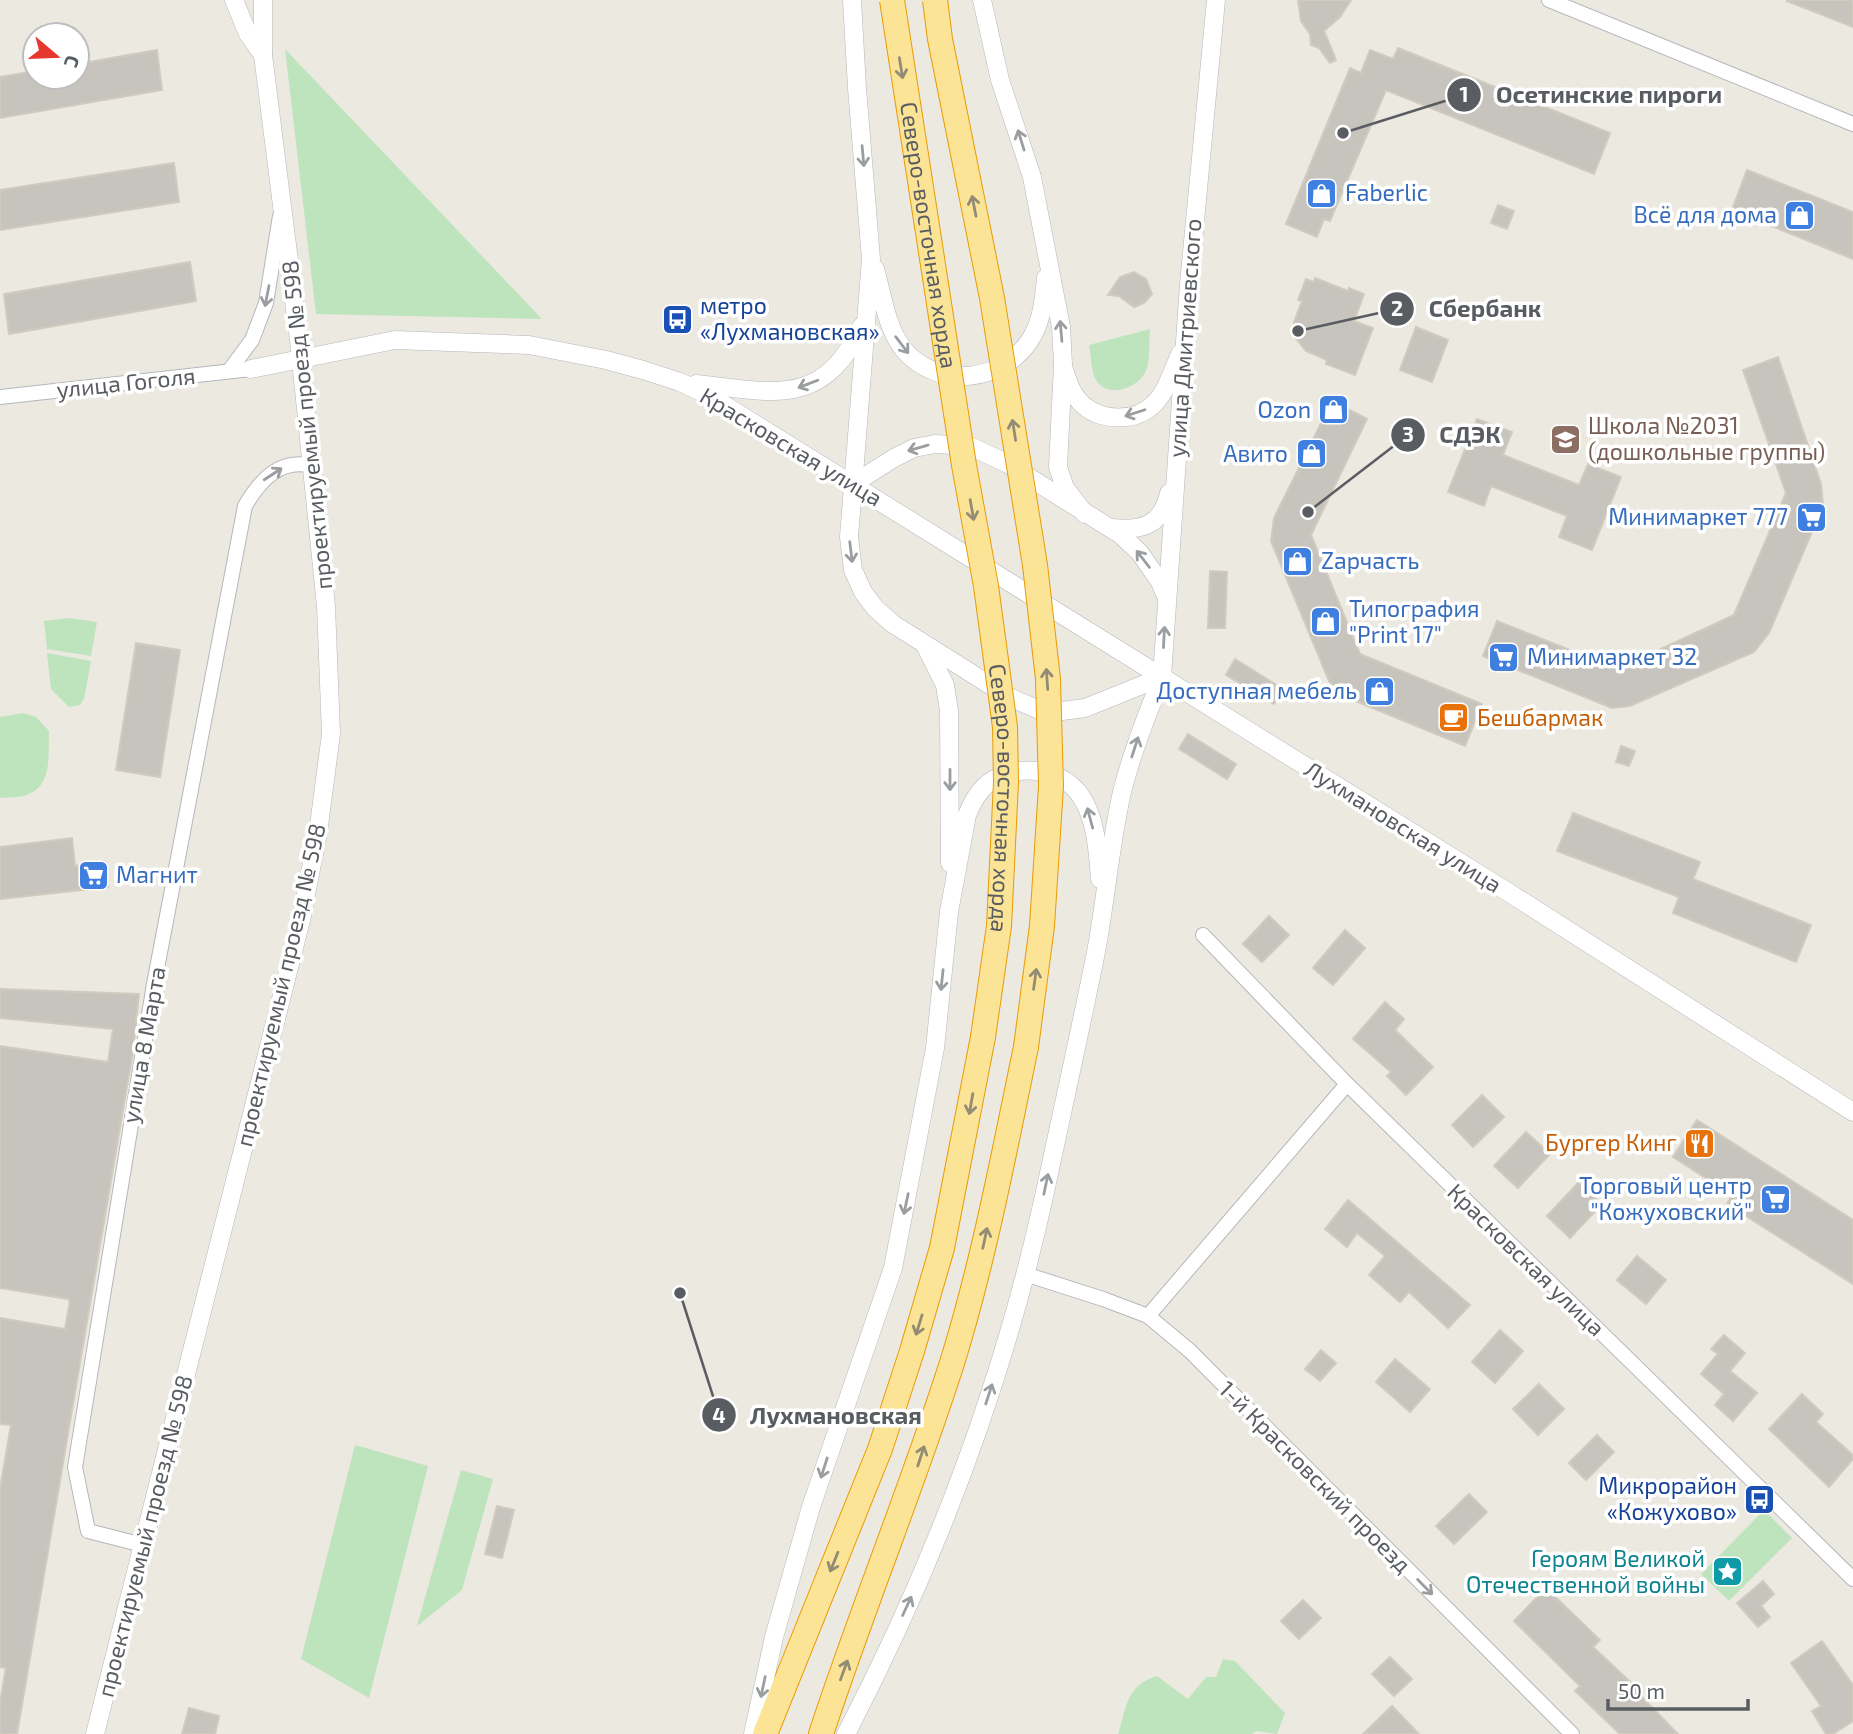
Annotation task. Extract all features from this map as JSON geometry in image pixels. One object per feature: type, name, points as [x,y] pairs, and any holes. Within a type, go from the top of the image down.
[{"type":"highway","name":"Северо-восточная хорда","points":[[765,1734],[880,1449],[942,1248],[983,1037],[999,926],[1006,782],[1005,727],[986,586],[964,465],[892,0]]},
{"type":"highway","name":"Северо-восточная хорда","points":[[821,1734],[917,1467],[952,1361],[981,1258],[1026,1047],[1042,926],[1051,786],[1048,679],[1035,565],[992,298],[940,39],[935,0]]},
{"type":"street","points":[[234,0],[248,34],[263,55]]},
{"type":"street","name":"проектируемый проезд № 598","points":[[95,1734],[292,958],[318,834],[331,734],[326,606],[301,360],[263,55],[263,0]]},
{"type":"street","points":[[852,0],[872,259],[853,484],[850,554],[853,570],[863,592],[875,608],[893,624],[1009,698],[1037,709],[1062,711],[1084,708],[1162,677]]},
{"type":"street","points":[[982,0],[1000,80],[1032,177],[1061,327],[1063,364],[1058,467],[1065,488],[1085,513]]},
{"type":"street","name":"улица Дмитриевского","points":[[1102,910],[1116,824],[1130,763],[1162,677],[1201,138],[1216,0]]},
{"type":"street","points":[[1549,0],[1853,124]]},
{"type":"street","points":[[229,371],[252,340],[266,303],[282,204]]},
{"type":"street","points":[[872,259],[891,326],[905,352],[930,369],[944,374],[971,376],[999,369],[1011,361],[1030,341],[1041,315],[1049,254]]},
{"type":"street","points":[[680,382],[761,390],[802,387],[824,378],[843,361],[867,317]]},
{"type":"street","name":"Красковская улица","points":[[251,369],[395,340],[529,345],[606,360],[680,382],[733,408],[950,545]]},
{"type":"street","points":[[1063,364],[1074,394],[1088,409],[1111,417],[1128,417],[1154,404],[1161,395],[1185,341]]},
{"type":"street","name":"улица Гоголя","points":[[0,397],[251,369]]},
{"type":"street","points":[[853,484],[911,449],[952,443],[970,446],[988,453],[1110,528],[1140,553],[1160,582],[1166,598]]},
{"type":"street","name":"улица 8 Марта","points":[[143,1545],[88,1531],[75,1467],[154,984],[245,506],[255,488],[268,476],[297,462],[312,466]]},
{"type":"street","points":[[1110,528],[1132,530],[1152,523],[1167,501],[1175,469]]},
{"type":"street","name":"Лухмановская улица","points":[[950,545],[1511,894],[1853,1112]]},
{"type":"street","points":[[926,646],[945,685],[949,711],[949,912]]},
{"type":"street","points":[[753,1734],[774,1637],[811,1507],[893,1268],[935,1048],[949,912],[967,815],[973,801],[984,788],[998,778],[1026,770],[1041,771],[1056,776],[1079,793],[1087,805],[1099,860],[1102,910],[1045,1193],[1004,1348],[966,1462],[924,1569],[846,1734]]},
{"type":"street","name":"Красковская улица","points":[[1203,935],[1347,1084],[1853,1579]]},
{"type":"street","points":[[1148,1316],[1347,1084]]},
{"type":"street","name":"1-й Красковский проезд","points":[[1024,1274],[1103,1298],[1148,1316],[1190,1351],[1572,1734]]},
{"type":"green space","points":[[285,49],[541,318],[541,319],[316,314]]},
{"type":"green space","points":[[1150,329],[1147,368],[1138,381],[1131,386],[1115,390],[1100,385],[1095,378],[1089,345]]},
{"type":"green space","points":[[70,618],[97,622],[91,656],[47,649],[44,621]]},
{"type":"green space","points":[[47,653],[91,661],[84,699],[80,705],[69,707],[51,689]]},
{"type":"green space","points":[[23,713],[36,717],[49,731],[46,775],[37,789],[29,794],[0,798],[0,717]]},
{"type":"green space","points":[[355,1445],[428,1466],[369,1698],[301,1659]]},
{"type":"green space","points":[[461,1470],[493,1479],[462,1590],[417,1626]]},
{"type":"green space","points":[[1764,1510],[1792,1538],[1729,1601],[1701,1574]]},
{"type":"green space","points":[[1223,1659],[1235,1661],[1285,1713],[1277,1734],[1256,1731],[1252,1734],[1118,1734],[1129,1698],[1139,1685],[1157,1676],[1188,1699],[1206,1677],[1216,1677]]},
{"type":"building","points":[[1298,0],[1351,0],[1340,17],[1324,31],[1336,60],[1330,63],[1319,48],[1311,45],[1310,34],[1301,21]]},
{"type":"building","points":[[1853,0],[1853,27],[1787,1]]},
{"type":"building","points":[[1398,48],[1610,133],[1594,174],[1386,90],[1330,221],[1324,219],[1317,237],[1286,224],[1350,68],[1361,73],[1370,50],[1393,59]]},
{"type":"building","points":[[157,50],[162,90],[0,118],[0,77],[21,73],[21,91],[91,91],[91,62]]},
{"type":"building","points":[[174,163],[179,202],[0,230],[0,190]]},
{"type":"building","points":[[1747,170],[1853,212],[1853,259],[1732,210]]},
{"type":"building","points":[[1498,205],[1514,211],[1507,229],[1491,223]]},
{"type":"building","points":[[190,262],[196,301],[9,334],[4,294]]},
{"type":"building","points":[[1134,272],[1146,279],[1152,294],[1144,303],[1134,307],[1119,296],[1108,295],[1120,277]]},
{"type":"building","points":[[1315,278],[1348,291],[1349,288],[1364,294],[1354,321],[1373,328],[1355,375],[1326,364],[1327,360],[1306,351],[1294,336],[1294,322],[1302,301],[1298,300],[1306,279],[1314,282]]},
{"type":"building","points":[[1416,327],[1448,340],[1432,382],[1400,370]]},
{"type":"building","points":[[1778,357],[1821,484],[1823,506],[1769,633],[1754,652],[1630,706],[1612,708],[1483,656],[1497,621],[1618,669],[1734,615],[1786,493],[1743,370]]},
{"type":"building","points":[[1332,401],[1367,419],[1311,535],[1360,654],[1482,704],[1465,746],[1343,696],[1329,681],[1271,541],[1274,518]]},
{"type":"building","points":[[1477,419],[1512,432],[1503,455],[1579,485],[1588,464],[1621,477],[1592,550],[1559,537],[1567,516],[1491,486],[1484,506],[1448,492]]},
{"type":"building","points":[[1210,571],[1227,572],[1225,628],[1208,628]]},
{"type":"building","points":[[136,643],[180,650],[160,777],[116,770]]},
{"type":"building","points":[[1235,659],[1283,689],[1274,704],[1226,675]]},
{"type":"building","points":[[1188,734],[1236,764],[1227,779],[1179,749]]},
{"type":"building","points":[[1621,746],[1635,751],[1629,766],[1616,762]]},
{"type":"building","points":[[1573,813],[1700,862],[1693,879],[1811,925],[1796,962],[1673,913],[1679,897],[1557,851]]},
{"type":"building","points":[[72,838],[75,866],[105,862],[108,887],[0,899],[0,847]]},
{"type":"building","points":[[1269,916],[1289,935],[1262,962],[1243,944]]},
{"type":"building","points":[[1345,930],[1365,948],[1333,985],[1313,968]]},
{"type":"building","points":[[0,989],[139,994],[133,1051],[17,1734],[0,1734],[0,1702],[6,1668],[0,1667],[0,1489],[11,1425],[0,1424],[0,1318],[65,1329],[70,1301],[0,1288],[0,1046],[108,1062],[113,1029],[0,1018]]},
{"type":"building","points":[[1385,1002],[1404,1019],[1395,1030],[1433,1067],[1406,1095],[1387,1076],[1391,1072],[1353,1039]]},
{"type":"building","points":[[1482,1095],[1504,1117],[1473,1147],[1452,1125]]},
{"type":"building","name":"Торговый центр \"Кожуховский\"","points":[[1697,1120],[1853,1220],[1853,1284],[1727,1204],[1732,1195],[1673,1157]]},
{"type":"building","points":[[1526,1132],[1550,1154],[1518,1188],[1494,1166]]},
{"type":"building","points":[[1579,1182],[1602,1204],[1570,1238],[1547,1216]]},
{"type":"building","points":[[1348,1200],[1470,1305],[1448,1328],[1409,1292],[1400,1302],[1369,1275],[1385,1256],[1357,1233],[1347,1247],[1325,1229]]},
{"type":"building","points":[[1637,1256],[1666,1280],[1646,1304],[1617,1280]]},
{"type":"building","points":[[1500,1330],[1523,1351],[1495,1383],[1472,1362]]},
{"type":"building","points":[[1724,1335],[1745,1353],[1730,1371],[1757,1393],[1733,1421],[1715,1405],[1724,1394],[1701,1374],[1718,1354],[1711,1349]]},
{"type":"building","points":[[1321,1350],[1336,1363],[1320,1381],[1305,1369]]},
{"type":"building","points":[[1395,1359],[1430,1389],[1410,1412],[1376,1382]]},
{"type":"building","points":[[1539,1384],[1564,1409],[1538,1435],[1513,1409]]},
{"type":"building","points":[[1802,1394],[1823,1414],[1816,1422],[1853,1455],[1853,1459],[1829,1487],[1769,1429]]},
{"type":"building","points":[[1597,1435],[1614,1452],[1586,1480],[1569,1463]]},
{"type":"building","points":[[1469,1494],[1487,1512],[1454,1544],[1436,1526]]},
{"type":"building","points":[[497,1506],[514,1510],[502,1558],[485,1554]]},
{"type":"building","points":[[1763,1581],[1774,1594],[1761,1606],[1770,1617],[1758,1627],[1737,1603]]},
{"type":"building","points":[[1546,1588],[1600,1640],[1593,1647],[1638,1689],[1636,1691],[1678,1734],[1620,1734],[1575,1691],[1580,1686],[1514,1621]]},
{"type":"building","points":[[1303,1600],[1321,1618],[1299,1639],[1281,1621]]},
{"type":"building","points":[[1822,1641],[1853,1685],[1853,1721],[1833,1734],[1826,1734],[1812,1711],[1821,1706],[1791,1663]]},
{"type":"building","points":[[1390,1657],[1412,1679],[1394,1696],[1372,1674]]},
{"type":"building","points":[[1392,1706],[1419,1734],[1363,1734]]},
{"type":"building","points":[[189,1708],[219,1716],[215,1734],[182,1734]]},
{"type":"place","name":"Осетинские пироги","points":[[1343,133]]},
{"type":"place","name":"Faberlic","points":[[1322,193]]},
{"type":"place","name":"Всё для дома","points":[[1800,215]]},
{"type":"place","name":"метро «Лухмановская»","points":[[677,319]]},
{"type":"place","name":"Сбербанк","points":[[1298,331]]},
{"type":"place","name":"Ozon","points":[[1334,410]]},
{"type":"place","name":"Школа №2031 (дошкольные группы)","points":[[1565,439]]},
{"type":"place","name":"Авито","points":[[1311,454]]},
{"type":"place","name":"СДЭК","points":[[1308,512]]},
{"type":"place","name":"Минимаркет 777","points":[[1811,517]]},
{"type":"place","name":"Zapчасть","points":[[1298,561]]},
{"type":"place","name":"Типография \"Print 17\"","points":[[1326,622]]},
{"type":"place","name":"Минимаркет 32","points":[[1504,657]]},
{"type":"place","name":"Доступная мебель","points":[[1380,691]]},
{"type":"place","name":"Бешбармак","points":[[1454,718]]},
{"type":"place","name":"Магнит","points":[[93,875]]},
{"type":"place","name":"Бургер Кинг","points":[[1700,1143]]},
{"type":"place","name":"Торговый центр \"Кожуховский\"","points":[[1775,1199]]},
{"type":"place","name":"Лухмановская","points":[[680,1293]]},
{"type":"place","name":"Микрорайон «Кожухово»","points":[[1760,1499]]},
{"type":"place","name":"Героям Великой Отечественной войны","points":[[1728,1572]]}]
